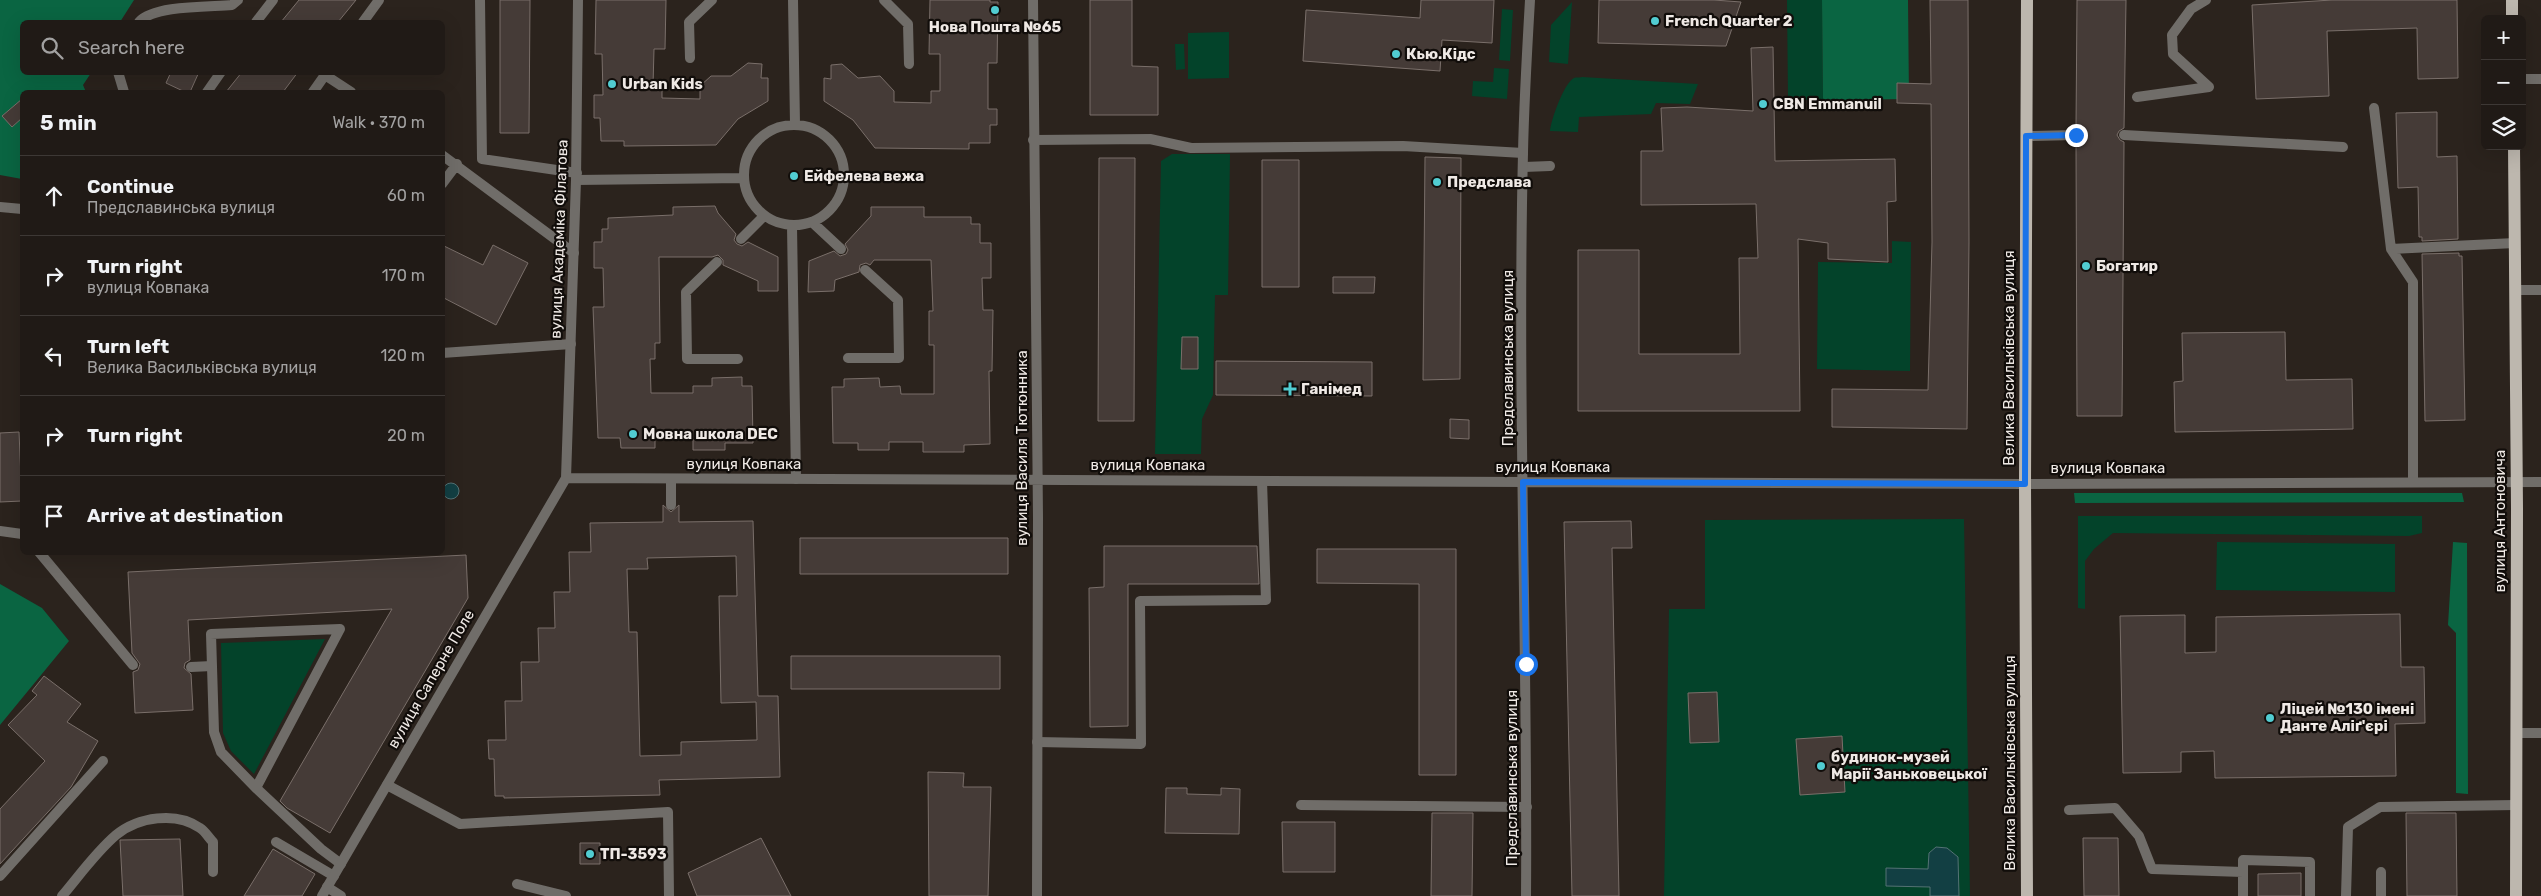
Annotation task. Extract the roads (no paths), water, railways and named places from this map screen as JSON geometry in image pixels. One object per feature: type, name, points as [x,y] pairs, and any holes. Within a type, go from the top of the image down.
[{"type":"main road","name":"Велика Васильківська вулиця","points":[[2027,0],[2025,484],[2027,896]]},
{"type":"main road","points":[[2512,0],[2512,15]]},
{"type":"main road","name":"вулиця Антоновича","points":[[2514,150],[2516,290],[2516,896]]},
{"type":"street","points":[[141,20],[162,11],[232,5],[238,0]]},
{"type":"street","points":[[258,20],[273,0]]},
{"type":"street","points":[[364,20],[379,0]]},
{"type":"street","points":[[480,0],[482,159],[577,176],[743,178]]},
{"type":"street","name":"вулиця Академіка Філатова","points":[[566,478],[577,176],[578,0]]},
{"type":"street","points":[[690,58],[689,22],[712,0]]},
{"type":"street","points":[[794,0],[795,124]]},
{"type":"street","points":[[884,0],[908,24],[908,64]]},
{"type":"street","name":"вулиця Василя Тютюнника","points":[[1033,0],[1038,480],[1037,896]]},
{"type":"street","name":"Предславинська вулиця","points":[[1526,896],[1523,153],[1530,0]]},
{"type":"street","points":[[2137,97],[2209,87],[2173,54],[2172,35],[2191,9],[2206,0]]},
{"type":"street","points":[[119,75],[123,90]]},
{"type":"street","points":[[208,90],[219,75]]},
{"type":"street","points":[[314,90],[325,75]]},
{"type":"street","points":[[327,75],[348,90]]},
{"type":"street","points":[[2526,79],[2541,79]]},
{"type":"street","points":[[2374,108],[2392,249],[2413,282],[2413,482]]},
{"type":"street","points":[[795,124],[808,126],[830,140],[843,163],[842,189],[837,201],[829,211],[812,222],[792,226],[780,224],[764,216],[751,201],[743,178],[744,164],[749,151],[757,140],[768,131],[795,124]]},
{"type":"street","points":[[2026,136],[2076,135]]},
{"type":"street","points":[[2124,135],[2343,147]]},
{"type":"street","points":[[1033,140],[1150,139],[1191,148],[1395,146],[1523,153]]},
{"type":"street","points":[[445,157],[574,252]]},
{"type":"street","points":[[445,180],[456,164]]},
{"type":"street","points":[[1523,167],[1550,166]]},
{"type":"street","points":[[0,206],[20,209]]},
{"type":"street","points":[[741,239],[764,216]]},
{"type":"street","points":[[812,222],[841,248]]},
{"type":"street","points":[[792,226],[796,479]]},
{"type":"street","points":[[2392,249],[2515,243]]},
{"type":"street","points":[[717,262],[686,292],[688,359],[738,358]]},
{"type":"street","points":[[848,358],[899,358],[898,300],[865,270]]},
{"type":"street","points":[[2516,290],[2541,290]]},
{"type":"street","points":[[445,353],[571,344]]},
{"type":"street","name":"вулиця Ковпака","points":[[566,478],[2025,484],[2541,482]]},
{"type":"street","name":"вулиця Саперне Поле","points":[[325,892],[566,478]]},
{"type":"street","points":[[671,479],[671,505]]},
{"type":"street","points":[[1037,742],[1141,744],[1140,601],[1266,600],[1262,481]]},
{"type":"street","points":[[0,531],[20,534]]},
{"type":"street","points":[[41,555],[133,665]]},
{"type":"street","points":[[256,788],[340,629],[211,634],[214,732],[221,752],[256,788],[321,850],[341,864]]},
{"type":"street","points":[[191,667],[212,666]]},
{"type":"street","points":[[2516,733],[2541,733]]},
{"type":"street","points":[[0,876],[103,761]]},
{"type":"street","points":[[386,785],[460,824],[668,812],[670,896]]},
{"type":"street","points":[[2346,896],[2348,827],[2380,807],[2427,801],[2516,805]]},
{"type":"street","points":[[1301,805],[1527,807]]},
{"type":"street","points":[[2069,810],[2115,808],[2140,836],[2152,869],[2243,872]]},
{"type":"street","points":[[62,896],[116,835],[132,825],[153,818],[177,819],[200,828],[213,842],[213,872]]},
{"type":"street","points":[[276,842],[334,876]]},
{"type":"street","points":[[2243,896],[2243,860],[2310,862],[2310,896]]},
{"type":"street","points":[[2380,896],[2381,872]]},
{"type":"street","points":[[518,884],[566,896]]},
{"type":"street","points":[[325,892],[341,896]]},
{"type":"water","points":[[448,484],[454,484],[458,488],[458,494],[454,498],[448,498],[445,495],[445,487]]},
{"type":"water","points":[[1936,847],[1947,848],[1958,857],[1959,896],[1930,896],[1930,887],[1886,886],[1886,868],[1928,869],[1929,853]]},
{"type":"place","name":"Нова Пошта №65","points":[[995,10]]},
{"type":"place","name":"French Quarter 2","points":[[1655,21]]},
{"type":"place","name":"Кью.Кідс","points":[[1396,54]]},
{"type":"place","name":"Urban Kids","points":[[612,84]]},
{"type":"place","name":"CBN Emmanuil","points":[[1763,104]]},
{"type":"place","name":"Ейфелева вежа","points":[[794,176]]},
{"type":"place","name":"Предслава","points":[[1437,182]]},
{"type":"place","name":"Богатир","points":[[2086,266]]},
{"type":"place","name":"Ганімед","points":[[1290,389]]},
{"type":"place","name":"Мовна школа DEC","points":[[633,434]]},
{"type":"place","name":"Ліцей №130 імені Данте Аліґ'єрі","points":[[2270,718]]},
{"type":"place","name":"будинок-музей Марії Заньковецької","points":[[1821,766]]},
{"type":"place","name":"ТП-3593","points":[[590,854]]}]
